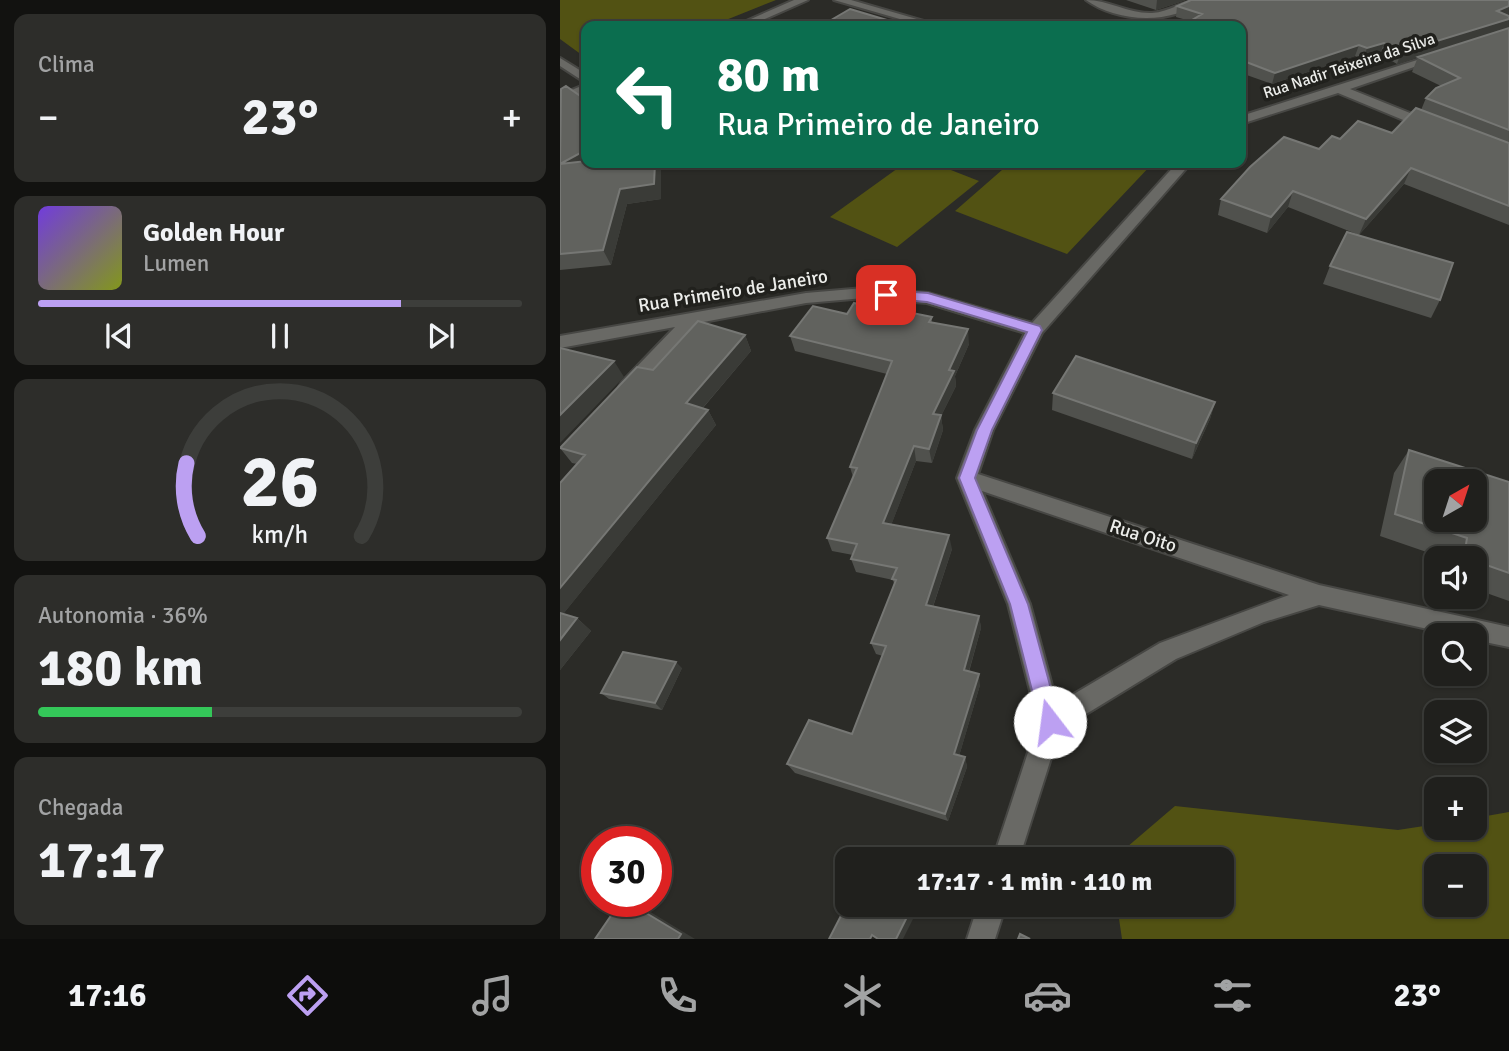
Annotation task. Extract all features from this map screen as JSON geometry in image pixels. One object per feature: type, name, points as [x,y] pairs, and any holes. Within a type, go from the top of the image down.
[{"type":"street","points":[[752,21],[803,0]]},
{"type":"street","points":[[839,0],[917,21]]},
{"type":"street","points":[[1091,0],[1142,16],[1158,17],[1175,12],[1196,0]]},
{"type":"street","name":"Rua Nadir Teixeira da Silva","points":[[1246,118],[1456,51]]},
{"type":"street","points":[[560,61],[581,76]]},
{"type":"street","points":[[1337,88],[1448,133]]},
{"type":"street","points":[[560,99],[581,90]]},
{"type":"street","points":[[1010,847],[1050,722],[1019,604],[967,478],[984,430],[1035,330],[1180,168]]},
{"type":"street","name":"Rua Primeiro de Janeiro","points":[[560,342],[806,298],[864,293],[928,298],[1035,330]]},
{"type":"street","points":[[617,398],[694,317]]},
{"type":"street","name":"Rua Oito","points":[[967,478],[1318,595],[1509,637]]},
{"type":"street","name":"Rua Oito","points":[[1050,722],[1168,652],[1261,613],[1318,595]]},
{"type":"street","points":[[981,939],[988,917]]},
{"type":"shaded area","points":[[560,0],[776,0],[724,21],[581,21],[581,54],[560,39]]},
{"type":"shaded area","points":[[898,168],[946,168],[979,181],[897,247],[830,217]]},
{"type":"shaded area","points":[[1004,168],[1148,168],[1067,254],[955,211]]},
{"type":"shaded area","points":[[1175,806],[1398,830],[1424,826],[1424,840],[1487,840],[1487,816],[1509,812],[1509,939],[1122,939],[1119,917],[1234,917],[1234,847],[1127,847]]},
{"type":"building","points":[[1191,0],[1509,0],[1509,6],[1497,11],[1509,16],[1509,19],[1401,52],[1384,43],[1367,48],[1359,45],[1275,73],[1246,62],[1246,21],[1190,21],[1202,14],[1177,6]]},
{"type":"building","points":[[850,9],[890,21],[830,21]]},
{"type":"building","points":[[1509,28],[1509,130],[1426,98],[1436,88],[1460,78],[1418,57]]},
{"type":"building","points":[[566,86],[581,94],[581,153],[560,164],[561,89]]},
{"type":"building","points":[[1416,108],[1509,143],[1509,206],[1411,168],[1366,219],[1293,191],[1271,217],[1221,199],[1250,167],[1284,137],[1319,149],[1332,136],[1340,139],[1358,121],[1392,133]]},
{"type":"building","points":[[581,162],[581,168],[655,168],[654,184],[620,189],[603,250],[560,254],[560,164]]},
{"type":"building","points":[[1347,232],[1453,263],[1440,300],[1330,266]]},
{"type":"building","points":[[854,303],[896,313],[898,310],[932,317],[929,322],[968,329],[949,370],[954,371],[933,414],[941,415],[929,449],[914,446],[883,523],[949,535],[926,605],[979,616],[964,670],[979,674],[954,754],[965,757],[945,814],[787,764],[809,720],[852,734],[886,646],[871,643],[896,580],[892,579],[897,568],[851,559],[857,544],[827,538],[857,468],[850,467],[892,361],[790,336],[813,306],[847,314]]},
{"type":"building","points":[[698,321],[745,335],[686,403],[708,410],[560,588],[560,483],[585,455],[560,448],[637,367],[653,370]]},
{"type":"building","points":[[560,348],[614,361],[560,415]]},
{"type":"building","points":[[1076,356],[1215,402],[1196,443],[1053,393]]},
{"type":"building","points":[[1409,450],[1468,469],[1424,469],[1424,524],[1395,514]]},
{"type":"building","points":[[1488,475],[1509,482],[1509,573],[1487,565],[1487,546],[1466,546],[1467,538],[1449,532],[1488,532]]},
{"type":"building","points":[[560,613],[577,618],[560,640]]},
{"type":"building","points":[[623,652],[676,662],[655,703],[601,693]]},
{"type":"building","points":[[610,917],[653,917],[681,934],[678,939],[595,939]]},
{"type":"building","points":[[840,917],[907,917],[896,939],[878,939],[872,935],[870,939],[829,939]]},
{"type":"route","points":[[886,295],[928,298],[1035,330],[984,430],[967,478],[1019,604],[1050,722]]}]
